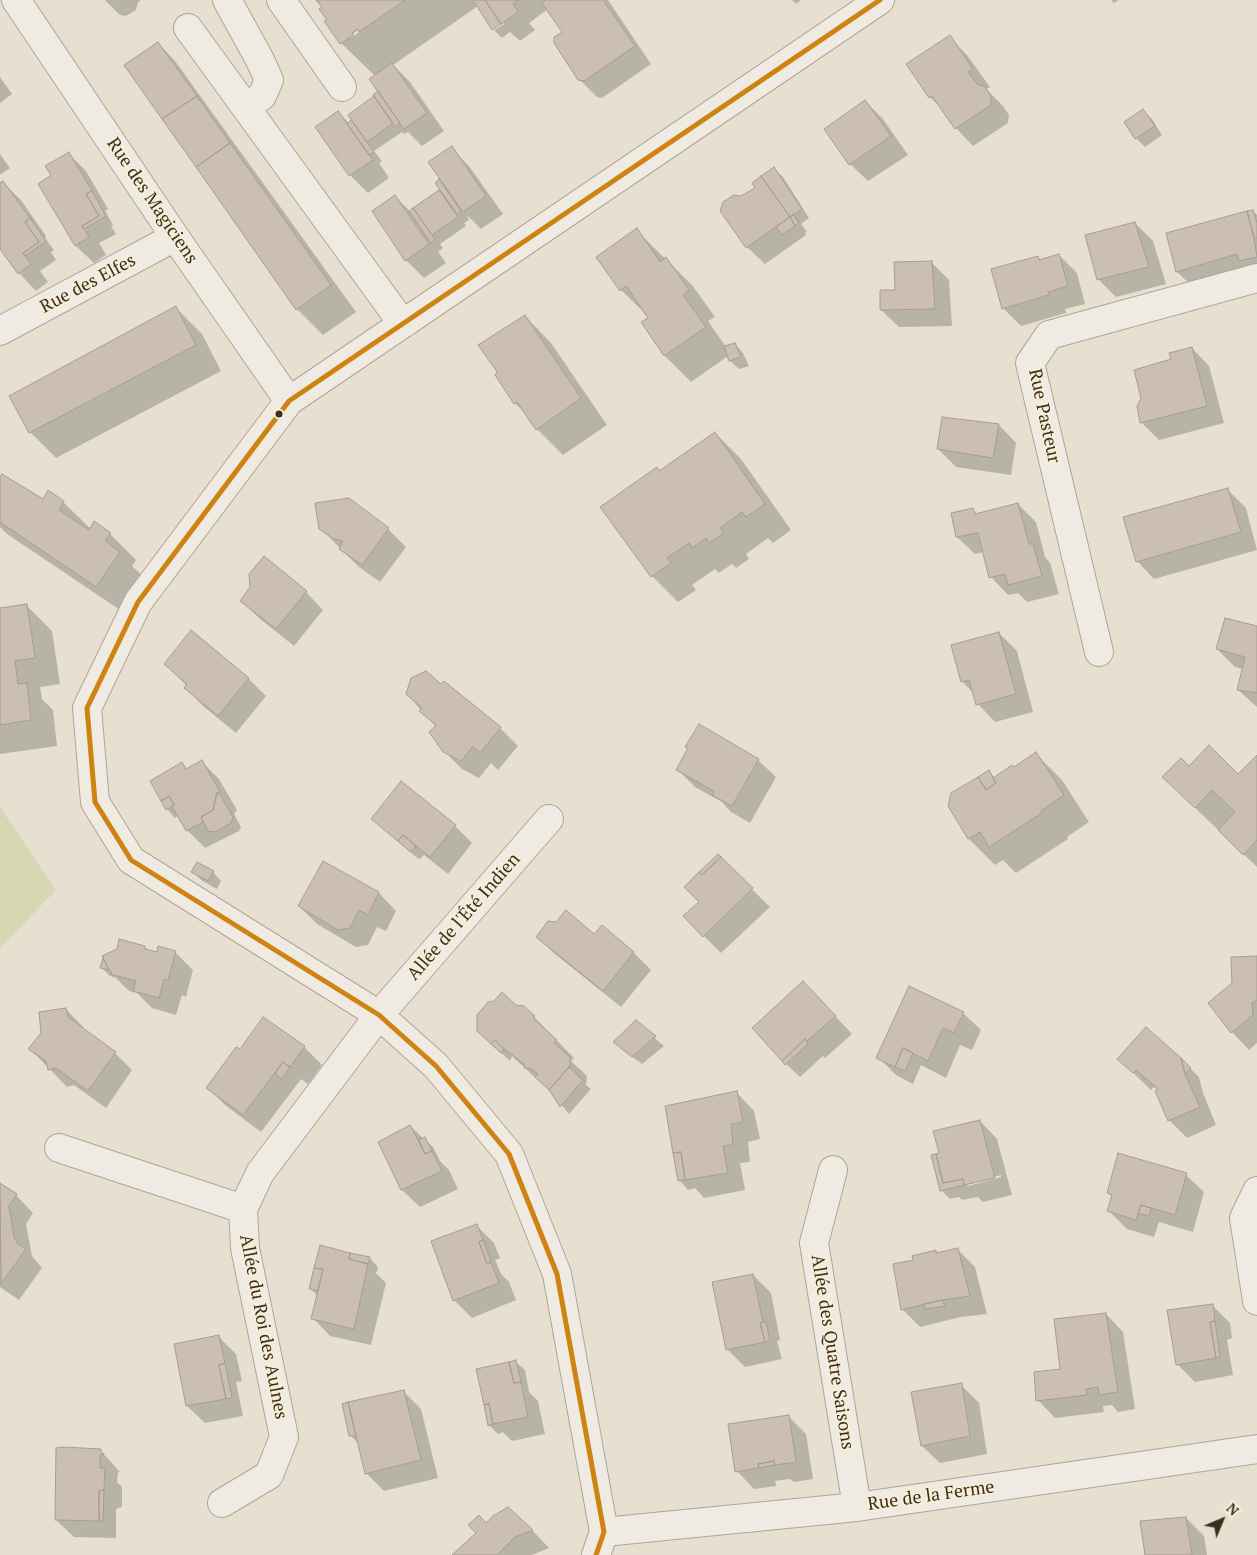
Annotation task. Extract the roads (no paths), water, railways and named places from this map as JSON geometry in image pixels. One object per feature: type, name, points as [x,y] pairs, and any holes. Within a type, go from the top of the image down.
[{"type":"street","name":"Rue des Magiciens","points":[[16,0],[175,237],[289,401]]},
{"type":"street","points":[[227,0],[269,80],[262,96],[246,107]]},
{"type":"street","points":[[281,0],[342,87]]},
{"type":"street","points":[[600,1543],[557,1274],[509,1154],[436,1066],[379,1015],[131,860],[95,802],[87,708],[138,602],[289,401],[880,0]]},
{"type":"street","points":[[188,28],[403,324]]},
{"type":"street","name":"Rue des Elfes","points":[[0,331],[175,237]]},
{"type":"street","name":"Rue Pasteur","points":[[1098,652],[1030,364],[1049,335],[1257,278]]},
{"type":"street","name":"Allée de l'Été Indien","points":[[379,1015],[549,819]]},
{"type":"street","name":"Allée du Roi des Aulnes","points":[[222,1504],[269,1475],[284,1438],[245,1248],[243,1209],[260,1173],[379,1015]]},
{"type":"street","points":[[59,1148],[243,1209]]},
{"type":"street","name":"Allée des Quatre Saisons","points":[[833,1170],[814,1243],[857,1507]]},
{"type":"street","points":[[1257,1191],[1244,1218],[1257,1302]]},
{"type":"street","name":"Rue de la Ferme","points":[[600,1543],[1257,1449]]}]
